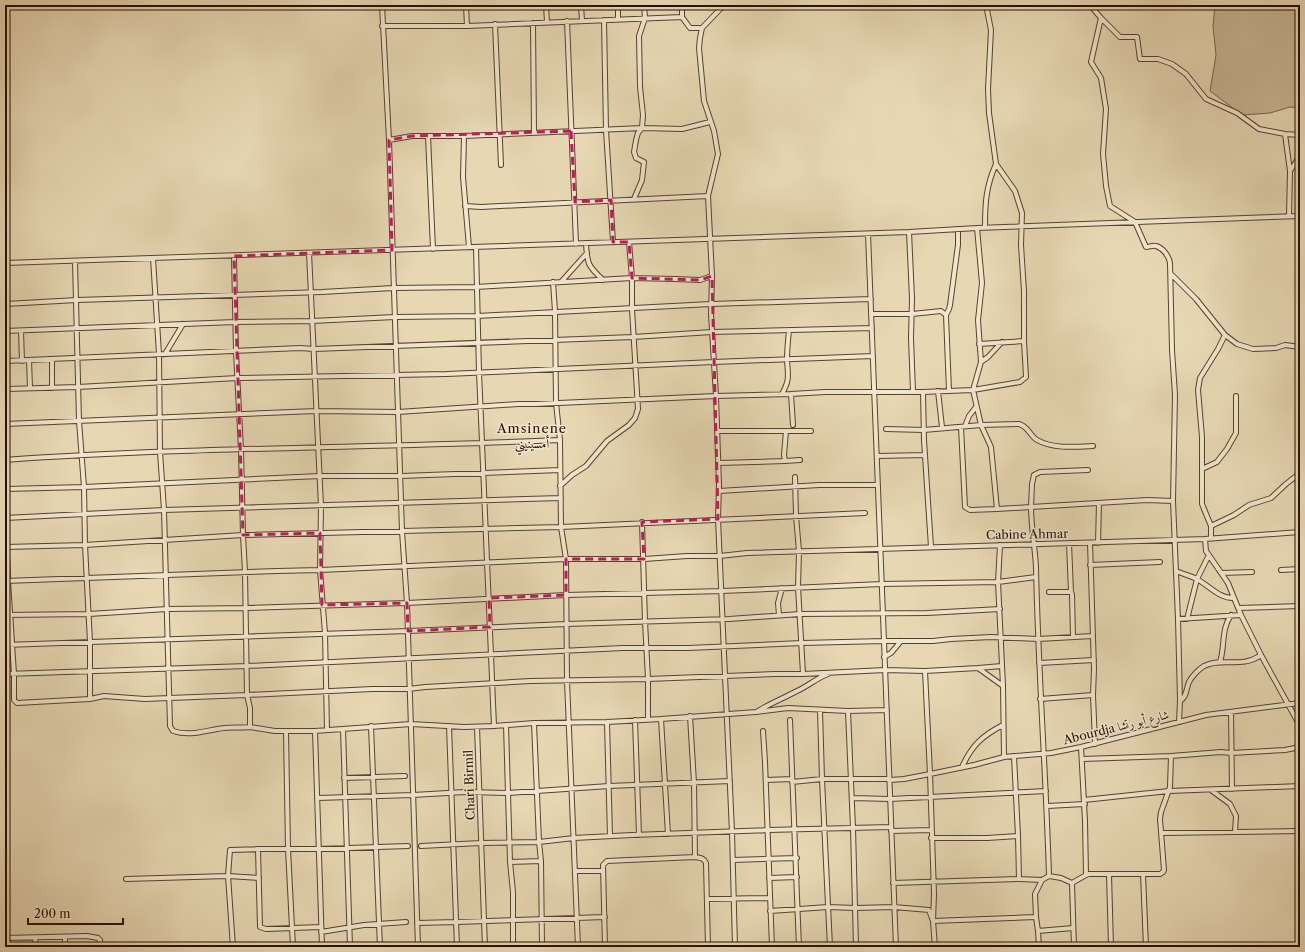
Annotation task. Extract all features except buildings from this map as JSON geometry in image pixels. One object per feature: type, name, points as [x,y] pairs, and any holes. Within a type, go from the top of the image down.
[{"type":"street","points":[[382,5],[400,446],[402,531],[407,602],[418,947]]},
{"type":"street","points":[[466,5],[467,26]]},
{"type":"street","points":[[546,5],[547,22]]},
{"type":"street","points":[[581,5],[582,21]]},
{"type":"street","points":[[618,5],[618,19]]},
{"type":"street","points":[[634,199],[642,180],[644,162],[636,158],[634,152],[638,133],[642,128],[644,115],[640,87],[639,36],[644,18],[644,5]]},
{"type":"street","points":[[682,5],[682,17],[690,28],[702,28]]},
{"type":"street","points":[[718,519],[716,396],[712,332],[712,276],[708,196],[718,154],[714,131],[704,101],[701,77],[700,38],[702,28],[724,5]]},
{"type":"street","points":[[5,424],[316,411],[398,412],[518,404],[826,392],[938,392],[973,390],[1023,381],[1026,377],[1022,265],[1022,213],[1015,191],[996,164],[988,89],[991,30],[986,5]]},
{"type":"street","points":[[1090,5],[1120,37],[1137,38],[1140,60],[1158,58],[1172,64],[1186,74],[1208,100],[1231,110],[1259,129],[1300,135]]},
{"type":"street","points":[[382,26],[467,26],[682,17]]},
{"type":"street","points":[[1101,18],[1091,62],[1101,78],[1106,109],[1103,154],[1106,186],[1110,206],[1135,222],[1146,247],[1156,246],[1165,252],[1169,258],[1171,274],[1172,350],[1175,395],[1172,501],[1178,619],[1180,701],[1179,722]]},
{"type":"street","points":[[604,20],[606,130],[613,242]]},
{"type":"street","points":[[567,22],[576,244]]},
{"type":"street","points":[[533,23],[534,133]]},
{"type":"street","points":[[495,24],[500,165]]},
{"type":"street","points":[[388,140],[412,136],[438,135],[464,136],[642,128],[682,129],[710,122]]},
{"type":"street","points":[[1285,134],[1290,171],[1289,216]]},
{"type":"street","points":[[428,136],[433,249]]},
{"type":"street","points":[[464,136],[463,177],[469,247]]},
{"type":"street","points":[[1290,171],[1300,156]]},
{"type":"street","points":[[985,227],[986,192],[990,176],[996,164]]},
{"type":"street","points":[[465,206],[481,207],[708,196]]},
{"type":"street","points":[[5,263],[868,234],[985,227],[1300,216]]},
{"type":"street","points":[[977,228],[982,283],[978,320],[981,362],[973,390],[981,425],[991,447],[997,509]]},
{"type":"street","points":[[949,391],[946,315],[951,299],[958,245],[958,229]]},
{"type":"street","points":[[909,232],[913,392]]},
{"type":"street","points":[[868,234],[896,947]]},
{"type":"street","points":[[560,486],[572,475],[586,466],[607,441],[629,425],[637,413],[632,278],[629,242]]},
{"type":"street","points":[[586,243],[588,263],[591,269],[604,280]]},
{"type":"street","points":[[476,247],[479,372],[494,726]]},
{"type":"street","points":[[309,253],[321,506],[320,570],[325,633],[327,692],[326,730]]},
{"type":"street","points":[[561,282],[587,253]]},
{"type":"street","points":[[234,256],[234,294],[240,414],[247,637],[247,696],[250,708],[250,727]]},
{"type":"street","points":[[152,258],[159,354],[160,452],[164,510],[170,726],[173,731],[194,734],[224,728],[250,727],[286,731],[315,731],[411,724],[477,727],[534,723],[607,722],[661,719],[690,716],[726,715],[788,708],[848,712],[886,710]]},
{"type":"street","points":[[75,261],[79,421],[84,487],[86,578],[90,642],[90,699]]},
{"type":"street","points":[[1171,274],[1196,299],[1225,334],[1237,344],[1253,349],[1276,348],[1285,345],[1300,347]]},
{"type":"street","points":[[5,304],[393,288],[476,287],[632,278],[675,278],[700,280],[712,276]]},
{"type":"street","points":[[553,282],[556,340],[556,403],[560,440],[561,526],[566,559],[567,681],[578,947]]},
{"type":"street","points":[[5,332],[236,322],[477,316],[711,304],[871,299]]},
{"type":"street","points":[[871,314],[912,314],[941,311],[946,315]]},
{"type":"street","points":[[165,354],[183,324]]},
{"type":"street","points":[[5,361],[300,348],[314,349],[634,337],[712,332],[872,328]]},
{"type":"street","points":[[21,331],[22,361]]},
{"type":"street","points":[[782,394],[786,386],[789,373],[787,360],[789,331]]},
{"type":"street","points":[[1211,538],[1211,526],[1202,504],[1202,436],[1198,390],[1200,378],[1218,349],[1225,334]]},
{"type":"street","points":[[979,344],[1024,340]]},
{"type":"street","points":[[981,362],[988,357],[1002,342]]},
{"type":"street","points":[[5,389],[78,387],[237,378],[396,375],[873,356]]},
{"type":"street","points":[[52,359],[52,388]]},
{"type":"street","points":[[29,360],[30,388]]},
{"type":"street","points":[[923,392],[925,455],[931,547]]},
{"type":"street","points":[[938,392],[942,428]]},
{"type":"street","points":[[791,394],[793,425]]},
{"type":"street","points":[[1202,469],[1217,462],[1227,449],[1236,433],[1236,396]]},
{"type":"street","points":[[976,407],[963,427],[965,507],[970,510],[1147,500],[1172,501]]},
{"type":"street","points":[[886,429],[924,430],[981,425],[1021,424],[1036,439],[1052,445],[1070,447],[1093,446]]},
{"type":"street","points":[[717,431],[811,431]]},
{"type":"street","points":[[785,461],[786,431]]},
{"type":"street","points":[[5,460],[160,452],[560,440]]},
{"type":"street","points":[[877,456],[925,455]]},
{"type":"street","points":[[718,463],[800,460]]},
{"type":"street","points":[[5,489],[84,487],[319,476],[401,476],[560,470]]},
{"type":"street","points":[[1048,876],[1047,806],[1040,699],[1036,577],[1031,507],[1032,484],[1034,475],[1040,472],[1088,470]]},
{"type":"street","points":[[1211,526],[1234,515],[1249,505],[1271,498],[1300,473]]},
{"type":"street","points":[[795,478],[799,551],[798,587],[803,674]]},
{"type":"street","points":[[718,491],[795,486],[878,484]]},
{"type":"street","points":[[718,485],[718,519],[730,781],[735,947]]},
{"type":"street","points":[[5,518],[242,507],[321,506],[560,498]]},
{"type":"street","points":[[5,500],[8,615],[13,645],[14,700],[17,703],[90,699],[104,696],[145,698],[247,696],[372,689],[409,689],[492,683],[803,674],[885,670],[924,672],[1002,666]]},
{"type":"street","points":[[1098,543],[1099,503]]},
{"type":"street","points":[[6,547],[85,545],[243,535],[561,526],[865,513]]},
{"type":"street","points":[[642,522],[648,679],[648,719]]},
{"type":"street","name":"Cabine Ahmar","points":[[7,581],[405,567],[566,559],[644,559],[799,551],[1205,539],[1300,532]]},
{"type":"street","points":[[1205,539],[1205,548],[1208,557],[1228,582],[1241,615],[1300,726]]},
{"type":"street","points":[[1069,543],[1073,637]]},
{"type":"street","points":[[1090,543],[1095,744]]},
{"type":"street","points":[[1000,545],[998,582],[1003,686],[1004,757]]},
{"type":"street","points":[[1187,619],[1197,579],[1208,557]]},
{"type":"street","points":[[1090,564],[1160,562]]},
{"type":"street","points":[[1281,570],[1300,569]]},
{"type":"street","points":[[1176,571],[1197,579],[1227,598],[1234,598]]},
{"type":"street","points":[[1221,573],[1252,572]]},
{"type":"street","points":[[8,615],[89,614],[167,609],[246,608],[882,584],[998,582],[1036,577]]},
{"type":"street","points":[[779,615],[778,603],[782,588]]},
{"type":"street","points":[[1050,592],[1071,592]]},
{"type":"street","points":[[1238,608],[1300,606]]},
{"type":"street","points":[[5,646],[723,618],[729,619],[800,614],[927,613],[1000,610]]},
{"type":"street","points":[[1220,662],[1223,653],[1225,626],[1231,615]]},
{"type":"street","points":[[1178,619],[1241,615]]},
{"type":"street","points":[[5,674],[326,663],[647,648],[932,641],[958,638],[1001,637],[1038,639],[1093,636]]},
{"type":"street","points":[[884,657],[891,653],[901,641]]},
{"type":"street","points":[[1180,701],[1185,697],[1190,681],[1202,667],[1220,662],[1246,662],[1254,660],[1261,655]]},
{"type":"street","points":[[1039,663],[1094,660]]},
{"type":"street","points":[[978,668],[1003,686]]},
{"type":"street","points":[[756,712],[833,672]]},
{"type":"street","points":[[924,672],[930,774],[933,882],[932,921],[935,947]]},
{"type":"street","points":[[1040,699],[1093,695]]},
{"type":"street","name":"Abourdja شارع أبو رتشا","points":[[766,780],[904,779],[1004,757],[1081,747],[1206,715],[1300,703]]},
{"type":"street","points":[[820,710],[830,947]]},
{"type":"street","points":[[848,712],[856,947]]},
{"type":"street","points":[[1231,712],[1232,789]]},
{"type":"street","points":[[690,716],[694,782],[695,857]]},
{"type":"street","points":[[661,719],[668,834]]},
{"type":"street","points":[[634,720],[639,835]]},
{"type":"street","points":[[790,720],[799,947]]},
{"type":"street","points":[[607,722],[610,836]]},
{"type":"street","points":[[534,723],[541,862],[542,947]]},
{"type":"street","points":[[962,767],[982,737],[1003,725]]},
{"type":"street","points":[[371,726],[380,947]]},
{"type":"street","points":[[449,726],[452,844],[457,947]]},
{"type":"street","points":[[506,726],[510,862],[513,892],[513,947]]},
{"type":"street","name":"Chari Birmil","points":[[477,727],[485,947]]},
{"type":"street","points":[[343,729],[350,947]]},
{"type":"street","points":[[286,731],[288,849],[293,947]]},
{"type":"street","points":[[315,731],[322,947]]},
{"type":"street","points":[[763,731],[772,947]]},
{"type":"street","points":[[1081,747],[1086,875]]},
{"type":"street","points":[[1082,759],[1171,756],[1221,752],[1231,753],[1285,750],[1300,747]]},
{"type":"street","points":[[1014,756],[1019,879]]},
{"type":"street","points":[[1072,883],[1086,875],[1160,874],[1163,872],[1160,819],[1171,782],[1171,756]]},
{"type":"street","points":[[344,778],[405,776]]},
{"type":"street","points":[[317,798],[412,795],[451,792],[508,793],[609,786],[730,781]]},
{"type":"street","points":[[1047,806],[1169,791],[1300,786]]},
{"type":"street","points":[[1211,790],[1230,804],[1236,816],[1236,832]]},
{"type":"street","points":[[852,798],[890,799],[1046,791]]},
{"type":"street","points":[[421,846],[539,842],[610,836],[795,829],[853,828],[931,830]]},
{"type":"street","points":[[1161,833],[1300,831]]},
{"type":"street","points":[[932,838],[987,838],[1018,836]]},
{"type":"street","points":[[233,947],[228,876],[230,850],[408,846]]},
{"type":"street","points":[[258,849],[260,927],[266,929],[321,927]]},
{"type":"street","points":[[605,947],[603,865],[607,861],[695,857],[701,858],[706,863],[708,947]]},
{"type":"street","points":[[733,860],[796,858]]},
{"type":"street","points":[[510,862],[541,862]]},
{"type":"street","points":[[576,871],[603,871]]},
{"type":"street","points":[[1109,874],[1111,947]]},
{"type":"street","points":[[1144,874],[1146,947]]},
{"type":"street","points":[[126,879],[228,876],[259,878]]},
{"type":"street","points":[[1039,947],[1035,894],[1042,880],[1048,876],[1061,878],[1072,883]]},
{"type":"street","points":[[769,878],[797,877]]},
{"type":"street","points":[[893,883],[1019,879],[1042,880]]},
{"type":"street","points":[[1072,883],[1074,947]]},
{"type":"street","points":[[707,898],[770,898]]},
{"type":"street","points":[[770,911],[828,907],[894,907],[913,910],[929,910],[932,921]]},
{"type":"street","points":[[417,922],[605,917]]},
{"type":"street","points":[[932,921],[1036,917]]},
{"type":"street","points":[[321,932],[349,927],[406,922]]},
{"type":"street","points":[[1038,931],[1074,928]]},
{"type":"street","points":[[65,937],[65,947]]},
{"type":"street","points":[[8,947],[6,938],[96,937],[100,940],[100,947]]},
{"type":"street","points":[[36,938],[36,947]]},
{"type":"highlighted area","points":[[571,131],[575,202],[611,200],[613,242],[629,242],[632,278],[700,280],[712,276],[718,519],[642,522],[644,559],[566,559],[566,595],[489,598],[490,627],[408,631],[407,603],[322,605],[320,533],[243,535],[234,256],[392,250],[389,140],[412,136]]},
{"type":"shaded area","points":[[1215,5],[1300,5],[1300,108],[1290,107],[1270,113],[1242,115],[1210,91],[1216,55],[1213,26]]},
{"type":"district","name":"Amsinene أمسينيني","points":[[532,436]]}]
